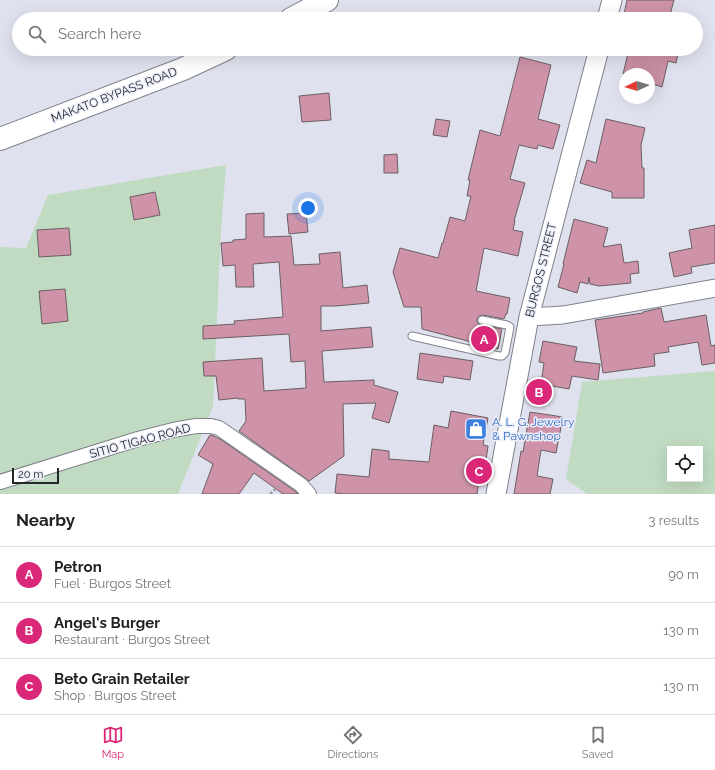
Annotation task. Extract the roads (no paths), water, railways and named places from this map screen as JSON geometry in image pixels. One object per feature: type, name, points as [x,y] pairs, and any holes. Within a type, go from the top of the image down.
[{"type":"main road","points":[[304,12],[327,0]]},
{"type":"main road","points":[[609,12],[612,0]]},
{"type":"main road","name":"MAKATO BYPASS ROAD","points":[[0,139],[183,69],[211,56]]},
{"type":"main road","name":"BURGOS STREET","points":[[496,494],[516,339],[529,318],[597,56]]},
{"type":"street","points":[[529,318],[564,315],[715,288]]},
{"type":"street","name":"SITIO TIGAO ROAD","points":[[0,482],[138,439],[173,430],[196,426],[211,426],[219,428],[301,485],[309,494]]},
{"type":"lane","points":[[412,336],[502,356],[516,339],[510,327],[482,320]]},
{"type":"place","name":"Petron","points":[[484,339]]},
{"type":"place","name":"Angel's Burger","points":[[539,392]]},
{"type":"place","name":"A. L. G. Jewelry & Pawnshop","points":[[476,429]]},
{"type":"place","name":"Beto Grain Retailer","points":[[479,471]]}]
